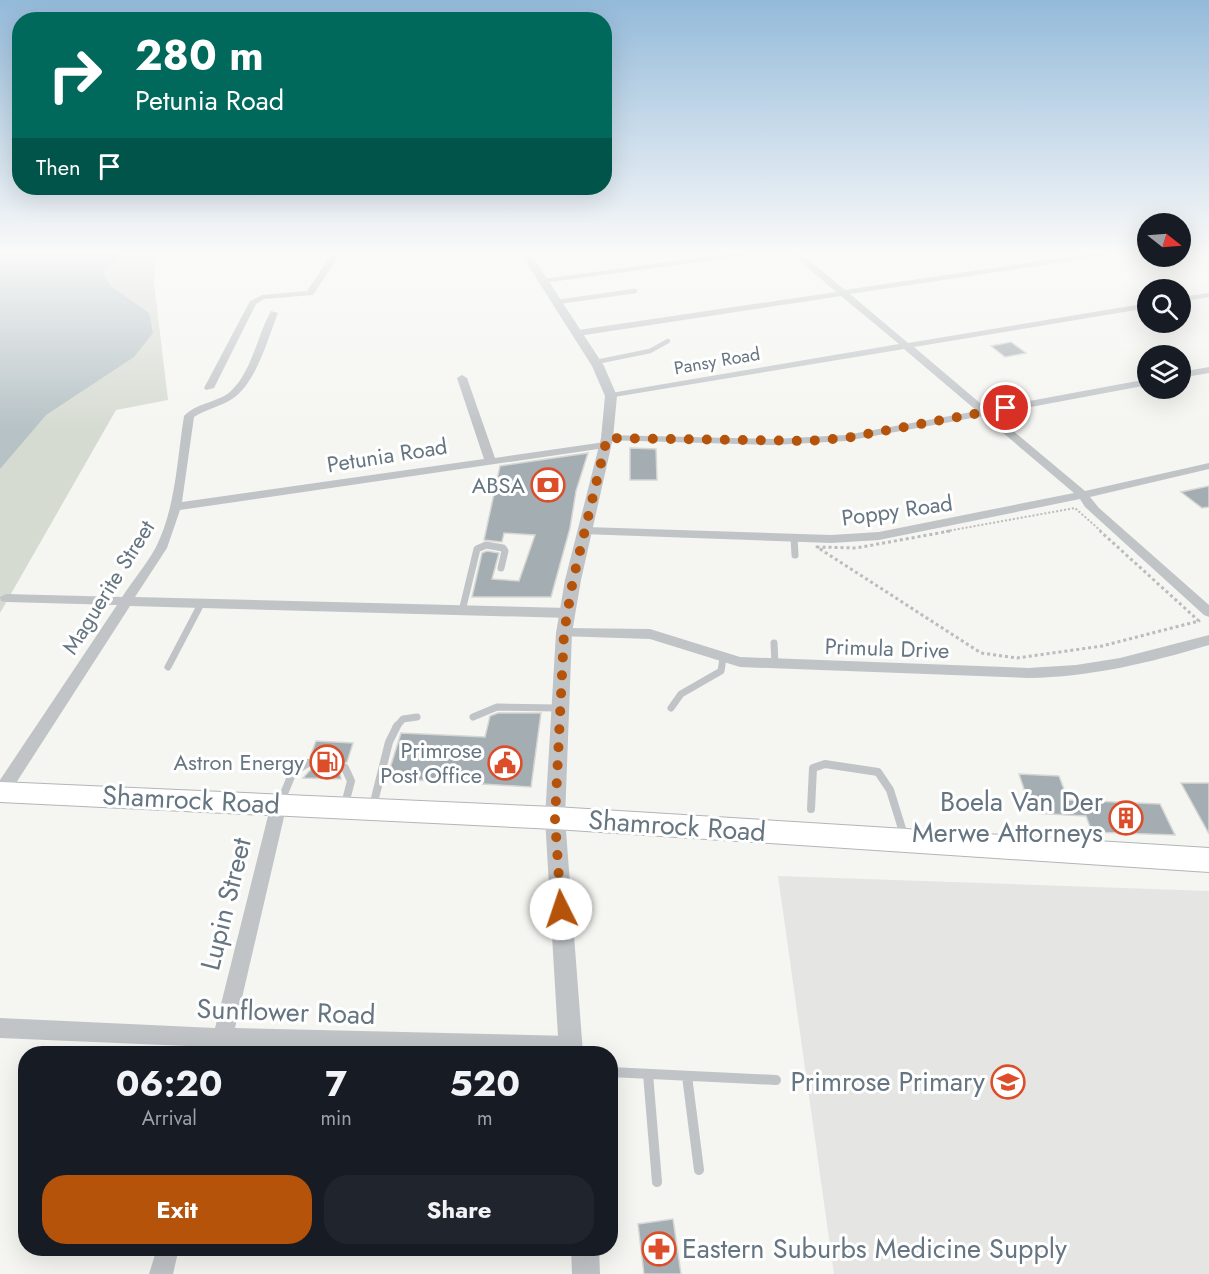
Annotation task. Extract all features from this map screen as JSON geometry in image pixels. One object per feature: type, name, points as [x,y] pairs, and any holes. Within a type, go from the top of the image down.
[{"type":"main road","name":"Shamrock Road","points":[[1,792],[373,808],[1209,860]]},
{"type":"street","points":[[209,388],[249,310]]},
{"type":"street","points":[[563,310],[596,362],[611,396],[606,441],[564,633],[555,819],[571,1046]]},
{"type":"street","points":[[578,333],[726,310]]},
{"type":"street","points":[[862,310],[1206,605]]},
{"type":"street","name":"Pansy Road","points":[[611,396],[1116,310]]},
{"type":"street","name":"Maguerite Street","points":[[1,792],[161,548],[169,532],[189,416],[200,408],[229,398],[240,389],[274,313]]},
{"type":"street","points":[[1191,373],[1209,370]]},
{"type":"street","points":[[462,378],[490,460]]},
{"type":"street","name":"Petunia Road","points":[[175,507],[606,441],[807,441],[846,438],[1137,384]]},
{"type":"street","name":"Poppy Road","points":[[586,531],[794,538],[879,536],[1079,496],[1209,466]]},
{"type":"street","points":[[6,598],[568,613]]},
{"type":"street","name":"Primula Drive","points":[[564,633],[650,634],[740,662],[978,672],[1073,673],[1129,663],[1209,640]]},
{"type":"street","name":"Lupin Street","points":[[221,1046],[279,804]]},
{"type":"street","name":"Sunflower Road","points":[[0,1028],[221,1046]]},
{"type":"street","points":[[162,1274],[166,1256]]},
{"type":"street","points":[[585,1256],[586,1274]]},
{"type":"lane","points":[[596,362],[650,351],[668,341]]},
{"type":"lane","points":[[794,538],[795,555]]},
{"type":"lane","points":[[462,611],[477,549],[486,544],[503,548],[505,551],[501,568]]},
{"type":"lane","points":[[168,667],[201,604]]},
{"type":"lane","points":[[774,643],[775,664]]},
{"type":"lane","points":[[671,708],[681,694],[721,671],[723,658]]},
{"type":"lane","points":[[473,717],[497,707],[560,708]]},
{"type":"lane","points":[[373,808],[394,729],[403,719],[417,717]]},
{"type":"lane","points":[[279,804],[293,772],[308,763]]},
{"type":"lane","points":[[811,809],[813,768],[825,764],[878,772],[890,790],[906,841]]},
{"type":"lane","points":[[344,807],[351,780],[345,768]]},
{"type":"lane","points":[[618,1072],[776,1080]]},
{"type":"lane","points":[[648,1074],[657,1182]]},
{"type":"lane","points":[[687,1076],[699,1170]]},
{"type":"path","points":[[1075,508],[1198,621],[1102,646],[1017,658],[981,653],[817,547],[856,548],[1075,508]]},
{"type":"shaded area","points":[[0,310],[157,310],[168,400],[116,410],[0,613]]},
{"type":"shaded area","points":[[0,310],[145,310],[149,313],[153,333],[134,357],[46,415],[0,469]]},
{"type":"shaded area","name":"Primrose Primary","points":[[778,876],[1209,891],[1209,1274],[834,1274]]},
{"type":"building","points":[[1011,342],[1026,353],[1005,357],[991,346]]},
{"type":"building","points":[[630,448],[656,449],[657,480],[630,480]]},
{"type":"building","points":[[588,453],[576,491],[570,528],[551,597],[472,597],[482,553],[487,551],[499,553],[492,579],[519,581],[535,535],[504,533],[502,542],[484,540],[500,466]]},
{"type":"building","points":[[1209,486],[1209,507],[1202,508],[1181,492]]},
{"type":"building","points":[[498,713],[541,713],[531,787],[387,778],[401,733],[485,737],[490,716]]},
{"type":"building","points":[[316,741],[353,743],[347,762],[339,767],[341,779],[303,778],[314,766],[310,757]]},
{"type":"building","points":[[1019,774],[1059,776],[1068,800],[1160,804],[1175,835],[1092,832],[1086,816],[1032,813]]},
{"type":"building","points":[[1181,783],[1209,783],[1209,834]]},
{"type":"building","name":"Eastern Suburbs Medicine Supply","points":[[673,1219],[681,1274],[644,1274],[638,1224]]},
{"type":"place","name":"ABSA","points":[[548,485]]},
{"type":"place","name":"Astron Energy","points":[[327,762]]},
{"type":"place","name":"Primrose Post Office","points":[[505,763]]},
{"type":"place","name":"Boela Van Der Merwe Attorneys","points":[[1126,818]]},
{"type":"place","name":"Primrose Primary","points":[[1008,1082]]},
{"type":"place","name":"Eastern Suburbs Medicine Supply","points":[[659,1249]]},
{"type":"route","points":[[561,909],[555,819],[564,633],[573,580],[607,438],[745,442],[807,441],[846,438],[1006,408]]}]
